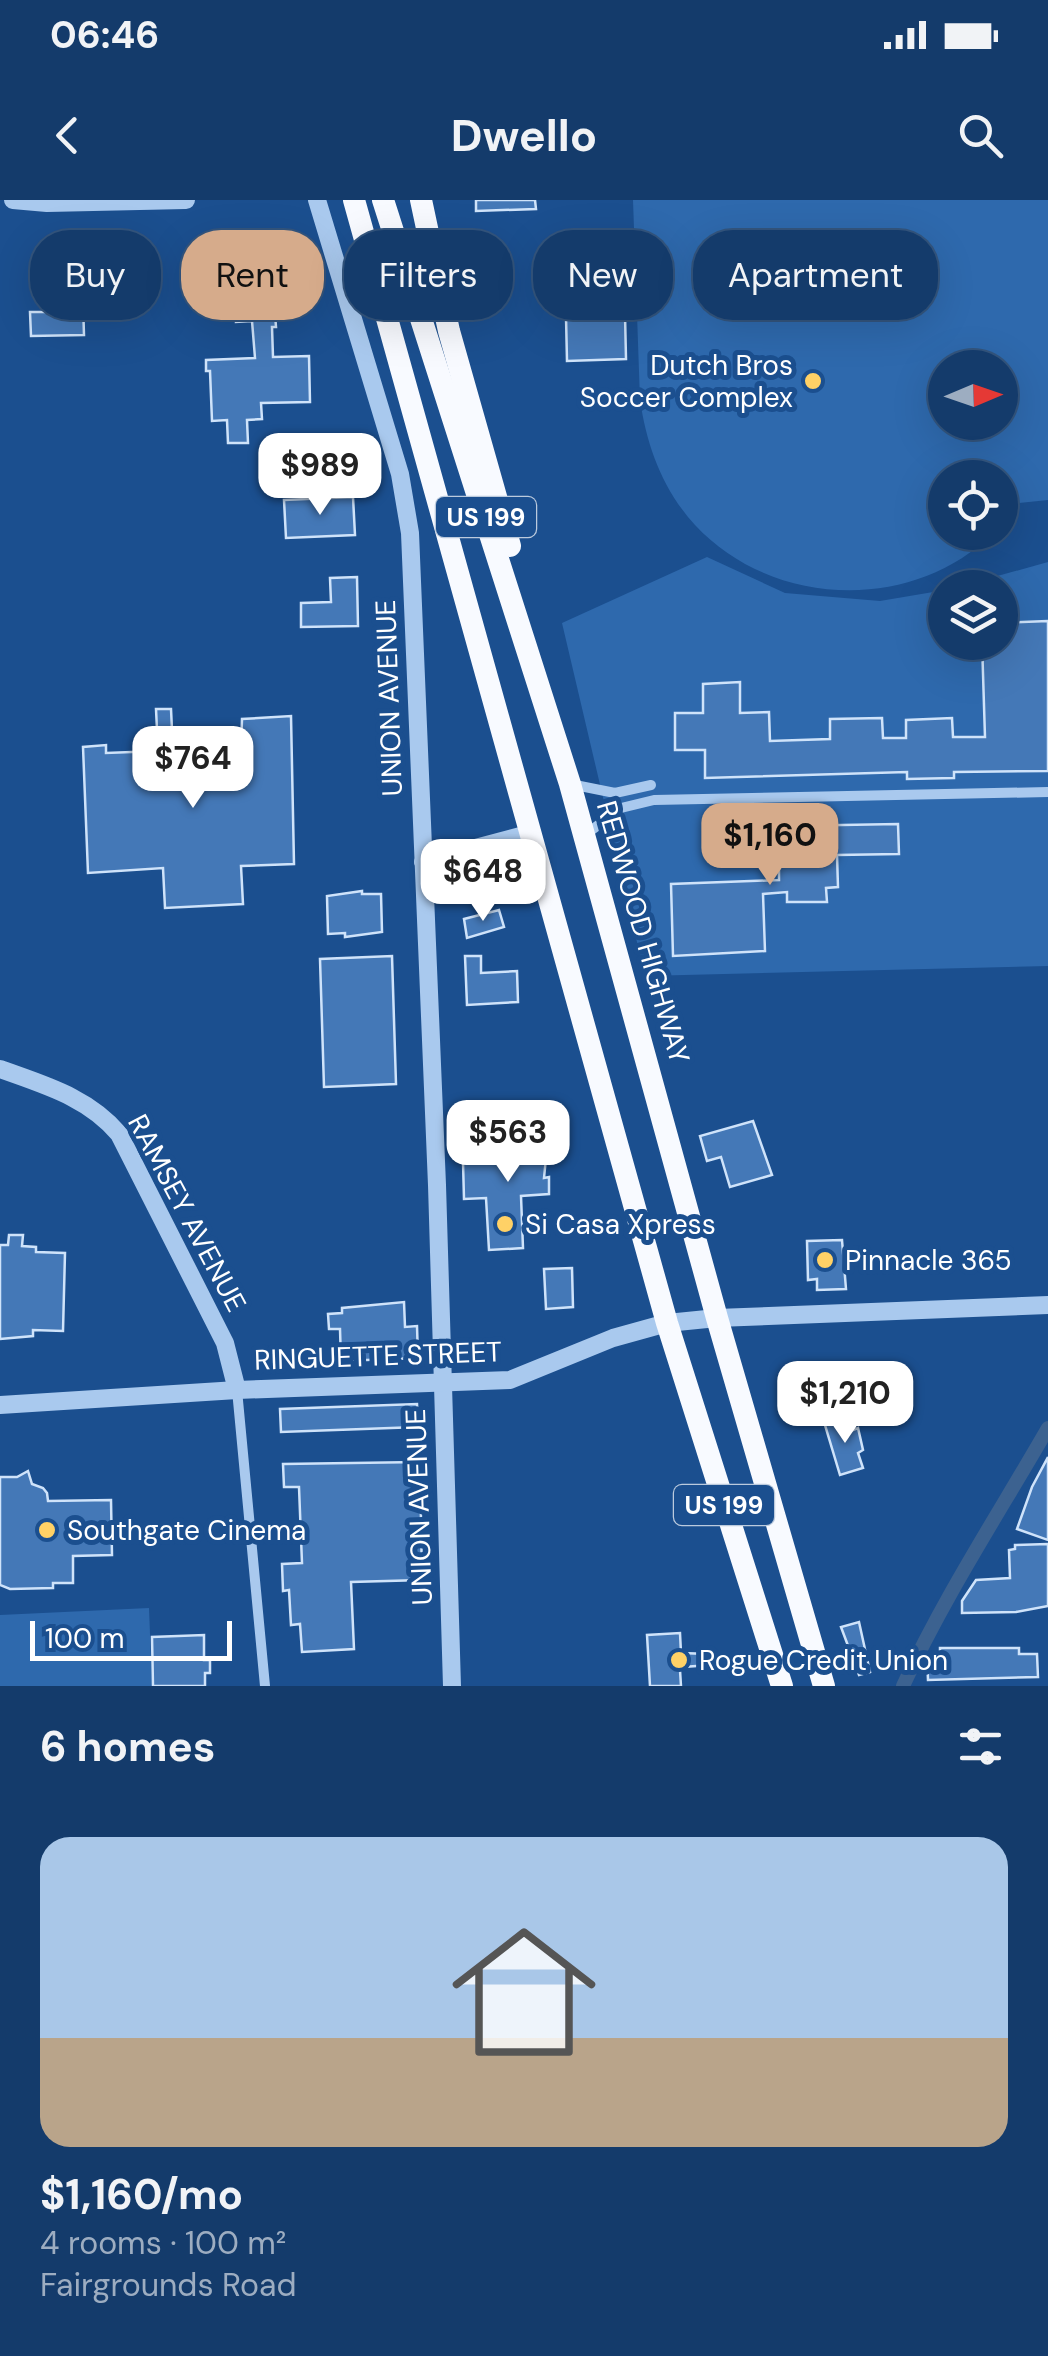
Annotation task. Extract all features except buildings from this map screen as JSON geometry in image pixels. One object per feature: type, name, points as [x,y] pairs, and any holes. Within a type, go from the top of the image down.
[{"type":"highway","name":"US 199","points":[[354,200],[667,1323],[778,1678]]},
{"type":"highway","name":"REDWOOD HIGHWAY","points":[[383,200],[540,682],[824,1686]]},
{"type":"highway","points":[[420,200],[450,331],[528,614],[540,682]]},
{"type":"street","points":[[13,200],[47,204],[186,200]]},
{"type":"street","name":"UNION AVENUE","points":[[316,200],[400,474],[410,532],[452,1686]]},
{"type":"street","points":[[570,784],[615,793],[651,785]]},
{"type":"street","points":[[585,835],[621,808],[654,800],[1048,792]]},
{"type":"street","points":[[423,862],[532,833]]},
{"type":"street","name":"RAMSEY AVENUE","points":[[0,1069],[72,1096],[104,1117],[119,1134],[225,1343],[237,1390],[265,1686]]},
{"type":"street","name":"RINGUETTE STREET","points":[[0,1405],[237,1390],[510,1380],[600,1343],[667,1323],[1048,1305]]},
{"type":"shaded area","name":"Dutch Bros Soccer Complex","points":[[633,200],[1048,200],[1048,500],[1018,504],[1018,460],[928,460],[928,550],[971,550],[960,559],[938,570],[928,570],[924,577],[884,588],[843,590],[802,585],[763,573],[727,552],[684,512],[665,482],[647,434],[640,400],[637,320],[673,320],[673,230],[634,230]]},
{"type":"shaded area","points":[[707,557],[785,593],[880,601],[928,593],[928,660],[1018,660],[1018,570],[1048,562],[1048,966],[645,976],[562,623]]},
{"type":"shaded area","points":[[149,1608],[152,1686],[0,1686],[0,1615]]},
{"type":"waterway","points":[[903,1686],[954,1588],[1048,1428]]},
{"type":"place","name":"Dutch Bros Soccer Complex","points":[[813,381]]},
{"type":"place","name":"Si Casa Xpress","points":[[505,1224]]},
{"type":"place","name":"Pinnacle 365","points":[[825,1260]]},
{"type":"place","name":"Southgate Cinema","points":[[47,1530]]},
{"type":"place","name":"Rogue Credit Union","points":[[679,1660]]}]
